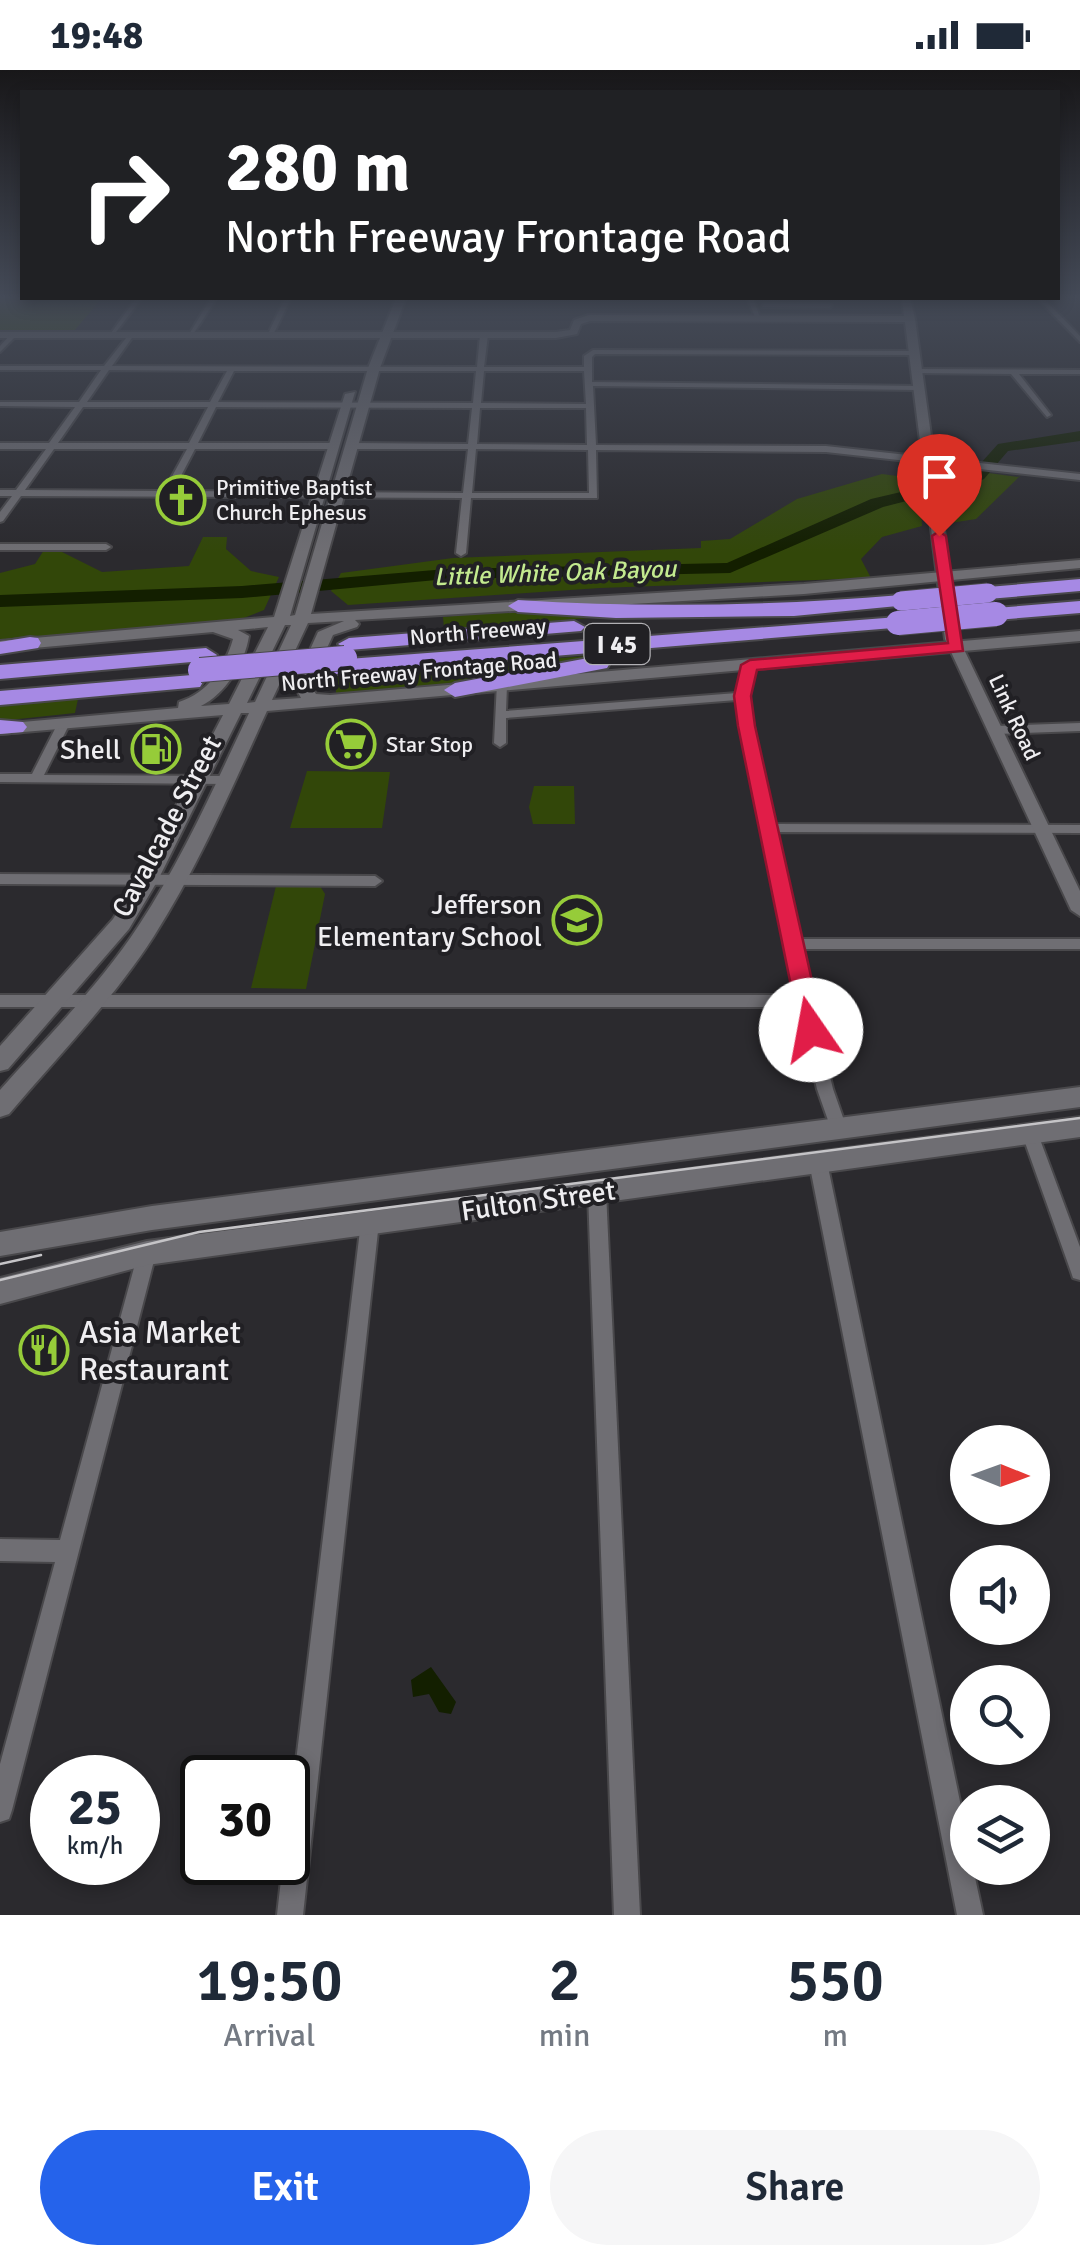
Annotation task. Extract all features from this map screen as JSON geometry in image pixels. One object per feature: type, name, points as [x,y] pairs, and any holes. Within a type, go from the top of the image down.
[{"type":"highway","name":"North Freeway","points":[[993,604],[1080,586]]},
{"type":"highway","name":"North Freeway","points":[[0,686],[1080,597]]},
{"type":"highway","name":"North Freeway","points":[[993,604],[1080,608]]},
{"type":"highway","points":[[518,606],[616,612],[800,609]]},
{"type":"highway","name":"North Freeway","points":[[343,657],[800,609],[899,612]]},
{"type":"highway","name":"North Freeway","points":[[343,657],[723,636],[899,612]]},
{"type":"highway","points":[[455,690],[723,636]]},
{"type":"highway","points":[[0,647],[30,644]]},
{"type":"highway","name":"North Freeway","points":[[0,672],[200,669]]},
{"type":"highway","name":"North Freeway","points":[[0,698],[200,669]]},
{"type":"main road","name":"Cavalcade Street","points":[[0,1062],[121,924],[148,880],[290,598],[355,381]]},
{"type":"main road","name":"Cavalcade Street","points":[[0,1106],[90,1004],[145,933],[178,880],[302,619],[370,381]]},
{"type":"main road","points":[[305,546],[324,546]]},
{"type":"main road","points":[[30,644],[302,619],[946,578],[1080,564]]},
{"type":"main road","points":[[1003,573],[968,591],[973,628],[982,637],[1007,643]]},
{"type":"main road","points":[[858,655],[861,649],[918,644],[928,634],[921,590],[888,582]]},
{"type":"main road","points":[[332,700],[310,698],[302,687],[324,636],[342,625],[398,614]]},
{"type":"main road","points":[[152,715],[197,703],[216,691],[242,638],[234,630],[206,628]]},
{"type":"main road","name":"North Freeway Frontage Road","points":[[5,728],[501,689],[1080,636]]},
{"type":"main road","points":[[173,714],[210,723],[219,734]]},
{"type":"main road","name":"Fulton Street","points":[[0,1244],[152,1218],[1080,1096]]},
{"type":"main road","name":"Fulton Street","points":[[0,1291],[147,1253],[1080,1126]]},
{"type":"street","points":[[0,519],[98,381]]},
{"type":"street","points":[[168,493],[225,381]]},
{"type":"street","points":[[461,553],[480,381]]},
{"type":"street","name":"Link Road","points":[[917,381],[957,648],[1080,910]]},
{"type":"street","points":[[1021,381],[1047,415]]},
{"type":"street","points":[[0,493],[594,496],[589,384],[918,388]]},
{"type":"street","points":[[0,404],[588,406]]},
{"type":"street","points":[[0,446],[335,446]]},
{"type":"street","points":[[352,446],[826,449],[929,466],[960,463],[1080,476]]},
{"type":"street","points":[[0,547],[106,547]]},
{"type":"street","points":[[750,665],[742,696],[804,1001],[838,1126]]},
{"type":"street","points":[[500,743],[501,689]]},
{"type":"street","points":[[500,715],[742,696]]},
{"type":"street","points":[[36,778],[64,722]]},
{"type":"street","points":[[996,730],[1080,727]]},
{"type":"street","points":[[0,778],[227,780]]},
{"type":"street","points":[[769,828],[1080,829]]},
{"type":"street","points":[[0,880],[375,881]]},
{"type":"street","points":[[794,944],[1080,944]]},
{"type":"street","points":[[0,1002],[804,1001]]},
{"type":"street","points":[[1030,1134],[1080,1272]]},
{"type":"street","points":[[818,1162],[970,1915]]},
{"type":"street","points":[[596,1192],[627,1915]]},
{"type":"street","points":[[290,1915],[370,1222]]},
{"type":"street","points":[[0,1810],[147,1253]]},
{"type":"street","points":[[0,1550],[70,1551]]},
{"type":"green space","points":[[951,468],[1018,477],[1023,473],[976,519],[944,524],[938,472]]},
{"type":"green space","points":[[882,474],[920,479],[922,526],[882,537],[861,559],[871,578],[600,588],[348,605],[331,591],[341,573],[453,558],[701,548],[701,541],[730,539],[797,499]]},
{"type":"green space","points":[[203,537],[227,537],[226,549],[251,571],[279,577],[264,610],[236,621],[0,640],[0,573],[35,564],[44,550],[58,550],[102,572],[189,566]]},
{"type":"green space","points":[[526,609],[604,617],[444,629],[443,617]]},
{"type":"green space","points":[[598,655],[599,658],[456,684],[336,694],[336,677]]},
{"type":"green space","points":[[78,699],[75,713],[0,721],[0,705]]},
{"type":"green space","points":[[307,771],[390,772],[382,828],[290,828]]},
{"type":"green space","points":[[534,786],[574,786],[575,824],[533,824],[529,807]]},
{"type":"green space","points":[[276,886],[320,886],[325,894],[306,989],[251,988]]},
{"type":"shaded area","points":[[431,1667],[456,1702],[451,1714],[439,1712],[429,1694],[413,1697],[411,1680]]},
{"type":"waterway","name":"Little White Oak Bayou","points":[[0,601],[242,592],[447,574],[730,568],[877,503],[967,481],[978,476],[1003,447],[1080,436]]},
{"type":"tram line","points":[[0,1280],[199,1232],[1080,1118]]},
{"type":"tram line","points":[[0,1264],[41,1255]]},
{"type":"place","name":"Primitive Baptist Church Ephesus","points":[[181,500]]},
{"type":"place","name":"Star Stop","points":[[351,744]]},
{"type":"place","name":"Shell","points":[[156,749]]},
{"type":"place","name":"Jefferson Elementary School","points":[[577,920]]},
{"type":"place","name":"Asia Market Restaurant","points":[[44,1350]]},
{"type":"route","points":[[811,1030],[746,726],[742,696],[750,665],[957,648],[952,639],[939,536]]}]
